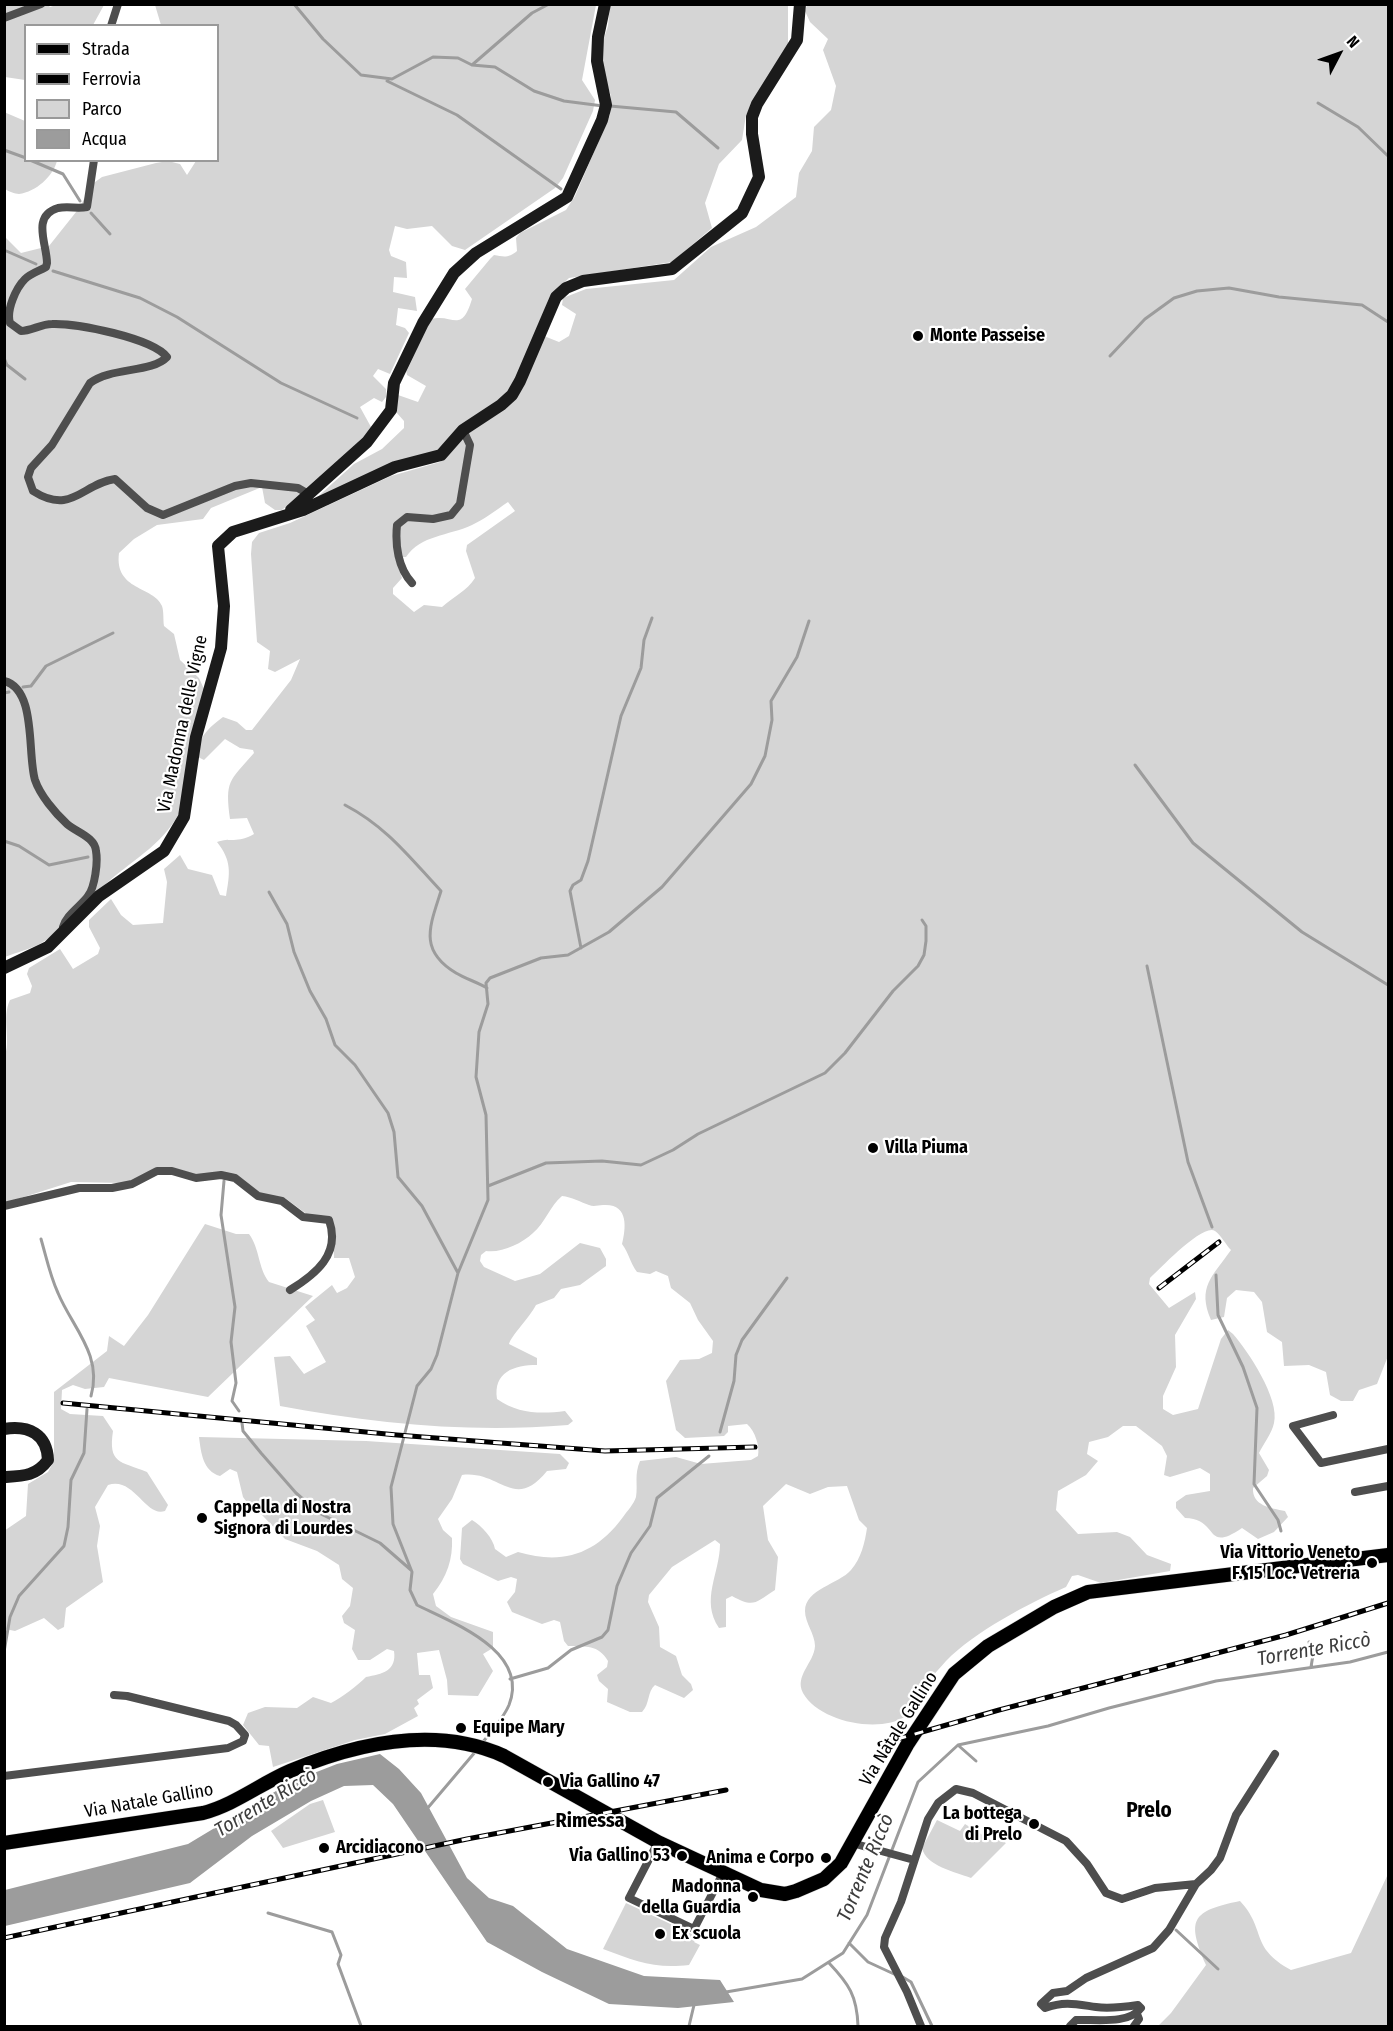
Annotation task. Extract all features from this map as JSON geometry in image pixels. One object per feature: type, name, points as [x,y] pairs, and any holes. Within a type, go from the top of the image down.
[{"type":"main road","name":"Via Natale Gallino","points":[[4,1843],[202,1813],[230,1803],[290,1771],[314,1763],[372,1746],[431,1738],[453,1739],[489,1749],[542,1775],[612,1818],[657,1842],[761,1890],[785,1894],[824,1879],[840,1863],[907,1745],[945,1686],[965,1664],[988,1646],[1054,1606],[1088,1592],[1389,1555]]},
{"type":"street","points":[[4,18],[40,4]]},
{"type":"street","points":[[112,24],[118,4]]},
{"type":"street","name":"Via Madonna delle Vigne","points":[[283,516],[310,495],[328,475],[367,442],[392,410],[394,382],[423,323],[454,273],[476,253],[567,197],[603,120],[606,105],[597,61],[598,37],[605,4]]},
{"type":"street","name":"Via Madonna delle Vigne","points":[[4,968],[48,947],[99,896],[164,851],[184,817],[196,736],[221,648],[224,606],[218,546],[233,532],[303,510],[395,467],[441,455],[463,429],[501,405],[512,394],[520,381],[556,297],[566,288],[583,281],[672,269],[742,213],[759,177],[752,134],[752,117],[797,40],[800,4]]},
{"type":"street","points":[[94,162],[87,207],[58,208],[43,220],[41,227],[46,267],[27,277],[19,287],[11,308],[10,323],[21,331],[52,324],[77,325],[107,331],[153,346],[167,357],[152,364],[99,376],[90,383],[52,445],[31,468],[28,477],[33,491],[43,498],[78,497],[106,480],[115,478],[147,508],[163,515],[235,486],[251,483],[298,488],[310,495]]},
{"type":"street","points":[[412,583],[404,575],[399,558],[395,539],[397,525],[407,517],[433,519],[451,515],[459,504],[470,444],[463,429]]},
{"type":"street","name":"Via Madonna delle Vigne","points":[[4,681],[17,686],[22,696],[33,772],[39,790],[66,823],[92,843],[96,852],[90,894],[63,925],[64,931]]},
{"type":"street","points":[[4,1206],[79,1188],[112,1188],[132,1184],[157,1171],[172,1171],[195,1178],[222,1175],[235,1178],[258,1196],[282,1201],[303,1217],[329,1220],[332,1227],[329,1257],[313,1276],[290,1290]]},
{"type":"street","points":[[1333,1415],[1293,1426],[1321,1463],[1389,1449]]},
{"type":"street","points":[[4,1429],[16,1427],[38,1433],[45,1442],[48,1460],[41,1470],[27,1476],[4,1477]]},
{"type":"street","points":[[1355,1492],[1389,1486]]},
{"type":"street","points":[[4,1776],[228,1748],[243,1742],[245,1735],[241,1729],[229,1721],[128,1696],[114,1695]]},
{"type":"street","points":[[1070,2026],[1076,2019],[1119,2019],[1137,2014],[1141,2008],[1138,2005],[1096,2007],[1075,2001],[1061,2002],[1045,2008],[1041,2004],[1053,1993],[1067,1991],[1086,1978],[1153,1947],[1169,1930],[1196,1884],[1220,1858],[1236,1815],[1275,1754]]},
{"type":"street","points":[[921,2026],[884,1947],[885,1938],[901,1902],[911,1859],[928,1819],[938,1803],[956,1789],[973,1793],[1066,1840],[1087,1864],[1106,1893],[1122,1899],[1155,1888],[1196,1884]]},
{"type":"street","points":[[657,1842],[629,1898],[694,1929],[724,1871]]},
{"type":"street","points":[[852,1843],[911,1859]]},
{"type":"street","points":[[1134,2026],[1139,2019],[1137,2014]]},
{"type":"green space","points":[[4,5],[48,5],[50,7],[104,5],[94,24],[24,24],[24,80],[5,77]]},
{"type":"green space","points":[[155,5],[596,5],[582,80],[595,100],[593,111],[563,178],[555,188],[465,250],[452,246],[432,226],[407,229],[395,226],[389,250],[391,256],[406,262],[407,278],[394,277],[393,292],[415,297],[417,311],[398,308],[396,325],[405,328],[409,333],[390,374],[378,369],[373,376],[386,389],[386,397],[382,402],[374,398],[360,407],[371,427],[368,433],[282,510],[275,510],[265,503],[262,487],[211,508],[203,519],[157,525],[134,539],[119,553],[122,574],[128,581],[158,600],[163,608],[164,626],[174,634],[180,660],[199,678],[204,689],[182,807],[176,819],[159,840],[108,882],[61,929],[29,949],[5,957],[5,237],[21,253],[49,246],[80,207],[91,185],[102,177],[162,162],[180,164],[187,175],[195,162],[219,162],[219,24],[161,24]]},
{"type":"green space","points":[[610,5],[788,5],[788,45],[746,115],[742,140],[719,164],[705,203],[712,228],[672,262],[569,278],[550,296],[515,382],[502,397],[466,424],[439,450],[313,501],[354,464],[382,449],[404,428],[404,421],[396,412],[398,395],[418,402],[426,386],[407,375],[406,370],[431,319],[460,320],[468,310],[472,299],[465,289],[490,259],[494,255],[506,256],[517,251],[516,238],[520,233],[566,210],[575,196],[610,115],[611,96],[603,72],[602,44],[608,26]]},
{"type":"green space","points":[[807,5],[1388,5],[1388,1356],[1377,1384],[1359,1390],[1353,1401],[1341,1401],[1330,1395],[1326,1372],[1309,1365],[1284,1366],[1282,1342],[1267,1332],[1262,1302],[1254,1292],[1236,1290],[1227,1298],[1224,1317],[1211,1320],[1207,1309],[1206,1290],[1213,1275],[1231,1250],[1215,1231],[1209,1230],[1192,1240],[1150,1278],[1149,1284],[1169,1308],[1195,1292],[1196,1299],[1175,1335],[1176,1367],[1163,1396],[1163,1409],[1173,1415],[1198,1409],[1221,1339],[1228,1330],[1233,1334],[1247,1352],[1268,1389],[1275,1413],[1273,1427],[1259,1453],[1269,1470],[1267,1476],[1253,1488],[1254,1494],[1263,1505],[1285,1511],[1288,1517],[1274,1532],[1258,1539],[1242,1528],[1222,1538],[1216,1537],[1203,1524],[1185,1518],[1176,1508],[1176,1502],[1186,1495],[1210,1491],[1210,1474],[1200,1468],[1170,1477],[1164,1475],[1167,1456],[1162,1446],[1136,1426],[1123,1426],[1108,1437],[1089,1442],[1087,1454],[1098,1461],[1086,1475],[1058,1491],[1056,1510],[1078,1534],[1117,1532],[1130,1537],[1147,1555],[1171,1564],[1170,1571],[1101,1583],[1078,1575],[1072,1576],[1066,1587],[1019,1610],[971,1639],[932,1677],[910,1713],[895,1721],[881,1724],[851,1722],[836,1718],[811,1703],[801,1687],[803,1675],[815,1646],[805,1615],[806,1603],[816,1592],[851,1570],[860,1556],[865,1539],[867,1528],[859,1520],[847,1486],[828,1487],[810,1494],[786,1484],[763,1506],[768,1540],[778,1557],[775,1590],[750,1603],[732,1596],[726,1599],[726,1627],[719,1628],[711,1607],[712,1586],[720,1544],[715,1540],[672,1567],[649,1595],[648,1602],[659,1627],[660,1647],[676,1656],[682,1675],[691,1684],[693,1690],[684,1698],[655,1685],[642,1712],[630,1712],[607,1702],[608,1689],[599,1681],[597,1675],[607,1667],[608,1661],[600,1652],[586,1647],[568,1646],[564,1641],[560,1622],[554,1620],[542,1624],[512,1612],[507,1602],[515,1592],[517,1579],[511,1577],[498,1581],[463,1564],[460,1559],[462,1528],[472,1520],[487,1533],[495,1549],[506,1557],[518,1552],[534,1556],[563,1557],[589,1548],[612,1530],[634,1502],[640,1461],[676,1457],[701,1464],[751,1460],[758,1456],[756,1439],[747,1424],[728,1426],[728,1432],[724,1436],[685,1438],[676,1430],[666,1381],[680,1360],[699,1359],[712,1353],[713,1341],[698,1320],[690,1303],[671,1288],[668,1276],[656,1271],[650,1274],[637,1272],[622,1244],[625,1224],[618,1208],[611,1205],[591,1206],[562,1196],[537,1229],[528,1237],[511,1247],[498,1251],[486,1251],[481,1255],[480,1261],[484,1267],[515,1281],[540,1274],[580,1243],[600,1248],[606,1259],[606,1266],[580,1285],[561,1289],[554,1298],[536,1305],[509,1344],[537,1358],[537,1365],[513,1369],[502,1376],[498,1382],[497,1399],[505,1404],[521,1410],[538,1412],[565,1411],[573,1421],[568,1425],[495,1428],[387,1422],[280,1406],[274,1357],[290,1356],[304,1374],[326,1362],[306,1326],[315,1320],[305,1307],[332,1285],[337,1293],[347,1288],[355,1277],[349,1258],[334,1258],[333,1220],[328,1216],[308,1215],[285,1198],[262,1195],[241,1178],[198,1175],[170,1167],[124,1183],[71,1182],[5,1203],[6,1014],[10,1000],[30,993],[32,986],[27,974],[29,968],[60,949],[73,969],[98,954],[100,948],[89,927],[89,920],[111,899],[121,915],[133,925],[163,923],[167,882],[164,869],[180,855],[188,869],[212,875],[220,895],[226,896],[229,868],[225,855],[217,842],[243,839],[254,834],[247,818],[230,819],[228,796],[234,776],[254,753],[253,750],[240,748],[225,739],[204,760],[198,757],[202,738],[223,717],[237,722],[246,730],[252,730],[291,680],[300,659],[275,672],[268,669],[270,651],[257,642],[252,542],[259,533],[290,523],[391,476],[440,462],[470,432],[496,414],[544,336],[559,342],[569,336],[576,314],[562,305],[563,298],[586,289],[674,280],[711,247],[756,227],[796,197],[799,173],[812,151],[814,127],[831,110],[836,86],[823,50],[828,39],[810,22],[805,11]],"holes":[[[508,502],[515,511],[467,545],[466,551],[475,578],[442,607],[424,605],[414,612],[393,594],[393,588],[402,578],[395,557],[406,557],[419,544],[427,540],[472,525]]]},
{"type":"green space","points":[[4,112],[24,121],[24,162],[57,162],[52,172],[32,190],[17,194],[5,189]]},
{"type":"green space","points":[[205,1224],[236,1234],[249,1234],[269,1282],[313,1296],[208,1397],[109,1378],[104,1387],[85,1389],[73,1385],[62,1390],[61,1409],[70,1414],[103,1416],[113,1431],[114,1456],[123,1463],[147,1472],[168,1505],[165,1511],[158,1512],[125,1486],[108,1485],[95,1507],[100,1526],[97,1546],[103,1582],[66,1608],[64,1627],[58,1630],[44,1618],[15,1631],[5,1629],[4,1531],[26,1516],[28,1484],[48,1472],[54,1461],[54,1392],[107,1351],[109,1336],[124,1346],[148,1315]]},
{"type":"green space","points":[[199,1437],[366,1441],[560,1454],[569,1463],[566,1469],[547,1471],[535,1483],[525,1488],[516,1489],[487,1478],[462,1475],[452,1499],[438,1519],[443,1530],[452,1538],[452,1546],[445,1574],[433,1594],[436,1606],[451,1617],[493,1632],[493,1648],[483,1654],[493,1671],[478,1696],[448,1695],[447,1680],[439,1650],[417,1653],[419,1675],[430,1675],[433,1688],[417,1700],[419,1704],[414,1708],[418,1716],[385,1734],[355,1740],[273,1767],[269,1746],[259,1745],[243,1725],[248,1713],[265,1707],[297,1708],[313,1697],[331,1703],[366,1677],[391,1667],[394,1651],[387,1649],[370,1660],[358,1660],[352,1649],[355,1630],[344,1623],[342,1616],[350,1606],[353,1588],[342,1579],[339,1565],[317,1551],[285,1539],[262,1515],[251,1508],[243,1497],[237,1472],[230,1469],[220,1476],[214,1474],[206,1466]]},
{"type":"green space","points":[[323,1800],[335,1832],[283,1848],[271,1831],[310,1804]]},
{"type":"green space","points":[[937,1820],[960,1831],[965,1824],[992,1841],[996,1838],[1006,1843],[971,1878],[942,1868],[925,1854],[922,1848]]},
{"type":"green space","points":[[1388,1874],[1388,2026],[1158,2026],[1171,2013],[1206,1965],[1196,1937],[1195,1927],[1203,1914],[1240,1901],[1248,1911],[1269,1954],[1291,1970],[1351,1953]]},
{"type":"green space","points":[[626,1903],[698,1937],[694,1942],[700,1945],[689,1965],[655,1965],[603,1949]]},
{"type":"water","points":[[380,1754],[399,1769],[421,1793],[467,1878],[489,1898],[513,1906],[567,1949],[644,1976],[720,1980],[734,2002],[678,2008],[609,2004],[542,1972],[487,1942],[393,1804],[373,1785],[344,1786],[311,1801],[252,1836],[190,1883],[5,1926],[5,1890],[188,1844],[291,1782],[337,1764]]},
{"type":"waterway","points":[[294,4],[323,39],[361,75],[392,79],[433,57],[458,58],[472,65],[495,67],[534,91],[564,101],[603,106]]},
{"type":"waterway","points":[[472,65],[532,13],[549,4]]},
{"type":"waterway","points":[[387,81],[457,115],[561,189]]},
{"type":"waterway","points":[[1318,103],[1358,127],[1388,156]]},
{"type":"waterway","points":[[610,106],[676,112],[718,148]]},
{"type":"waterway","points":[[4,150],[24,157]]},
{"type":"waterway","points":[[35,162],[63,174],[80,201]]},
{"type":"waterway","points":[[91,213],[110,234]]},
{"type":"waterway","points":[[4,250],[36,264]]},
{"type":"waterway","points":[[53,271],[140,298],[177,317],[281,383],[357,418]]},
{"type":"waterway","points":[[1110,356],[1145,319],[1174,298],[1197,291],[1229,288],[1279,297],[1362,305],[1388,322]]},
{"type":"waterway","points":[[4,358],[7,365],[25,379]]},
{"type":"waterway","points":[[581,948],[570,891],[573,885],[581,880],[588,861],[621,716],[641,668],[644,640],[652,618]]},
{"type":"waterway","points":[[482,1743],[509,1705],[513,1686],[509,1669],[499,1654],[467,1630],[417,1605],[410,1590],[412,1572],[393,1524],[391,1487],[417,1386],[431,1369],[437,1355],[458,1273],[488,1200],[486,1115],[476,1077],[479,1032],[488,1004],[486,983],[490,978],[541,958],[568,955],[609,932],[662,887],[751,784],[765,756],[772,720],[771,701],[797,657],[809,621]]},
{"type":"waterway","points":[[23,687],[31,686],[46,666],[113,633]]},
{"type":"waterway","points":[[4,693],[9,692]]},
{"type":"waterway","points":[[1135,765],[1193,843],[1302,932],[1388,985]]},
{"type":"waterway","points":[[345,805],[386,833],[441,891],[433,915],[430,936],[436,955],[460,975],[487,988]]},
{"type":"waterway","points":[[4,841],[19,846],[49,865],[88,857]]},
{"type":"waterway","points":[[269,892],[287,924],[294,952],[310,991],[326,1019],[335,1045],[355,1065],[388,1113],[394,1132],[398,1177],[422,1206],[458,1273]]},
{"type":"waterway","points":[[488,1186],[546,1163],[602,1161],[641,1165],[673,1150],[698,1134],[825,1073],[845,1053],[893,991],[918,966],[924,955],[926,941],[926,926],[922,920]]},
{"type":"waterway","points":[[1147,966],[1188,1162],[1212,1227]]},
{"type":"waterway","points":[[224,1181],[221,1215],[235,1307],[231,1342],[236,1383],[232,1401],[239,1411]]},
{"type":"waterway","points":[[41,1239],[55,1286],[90,1354],[94,1381],[91,1396]]},
{"type":"waterway","points":[[1216,1275],[1218,1315],[1243,1367],[1257,1408],[1254,1484],[1278,1520],[1281,1531]]},
{"type":"waterway","points":[[720,1432],[734,1381],[736,1355],[742,1340],[787,1278]]},
{"type":"waterway","points":[[4,1652],[10,1617],[19,1596],[64,1546],[68,1527],[71,1480],[84,1453],[87,1409]]},
{"type":"waterway","points":[[242,1423],[243,1431],[296,1493],[319,1513],[380,1543],[411,1570]]},
{"type":"waterway","points":[[510,1679],[548,1668],[571,1650],[602,1637],[608,1630],[617,1586],[631,1553],[650,1526],[657,1498],[709,1456]]},
{"type":"waterway","points":[[1309,1642],[1313,1655],[1311,1667]]},
{"type":"waterway","name":"Torrente Riccò","points":[[726,1992],[802,1979],[843,1953],[867,1915],[918,1782],[958,1745],[1048,1726],[1216,1681],[1350,1662],[1388,1652]]},
{"type":"waterway","points":[[959,1746],[976,1761]]},
{"type":"waterway","points":[[426,1810],[476,1751]]},
{"type":"waterway","points":[[268,1913],[332,1932],[341,1955],[338,1964],[361,2026]]},
{"type":"waterway","points":[[1176,1930],[1218,1969]]},
{"type":"waterway","points":[[849,1943],[868,1962],[894,1974]]},
{"type":"waterway","points":[[829,1963],[851,1991],[856,2006],[858,2026]]},
{"type":"waterway","points":[[901,1976],[911,1982],[932,2026]]},
{"type":"waterway","points":[[689,2026],[694,2005]]},
{"type":"railway","points":[[1159,1288],[1219,1242]]},
{"type":"railway","points":[[63,1403],[397,1435],[605,1451],[755,1447]]},
{"type":"railway","points":[[880,1744],[999,1710],[1286,1635],[1388,1603]]},
{"type":"railway","points":[[4,1938],[467,1839],[726,1790]]},
{"type":"place","name":"Monte Passeise","points":[[918,336]]},
{"type":"place","name":"Villa Piuma","points":[[873,1148]]},
{"type":"place","name":"Cappella di Nostra Signora di Lourdes","points":[[202,1518]]},
{"type":"place","name":"Via Vittorio Veneto F. 15 Loc. Vetreria","points":[[1372,1563]]},
{"type":"place","name":"Equipe Mary","points":[[461,1728]]},
{"type":"place","name":"Via Gallino 47","points":[[548,1782]]},
{"type":"place","name":"La bottega di Prelo","points":[[1034,1824]]},
{"type":"place","name":"Arcidiacono","points":[[324,1848]]},
{"type":"place","name":"Via Gallino 53","points":[[682,1856]]},
{"type":"place","name":"Anima e Corpo","points":[[826,1858]]},
{"type":"place","name":"Madonna della Guardia","points":[[753,1897]]},
{"type":"place","name":"Ex scuola","points":[[660,1934]]},
{"type":"district","name":"Prelo","points":[[1149,1811]]},
{"type":"district","name":"Rimessa","points":[[590,1821]]}]
